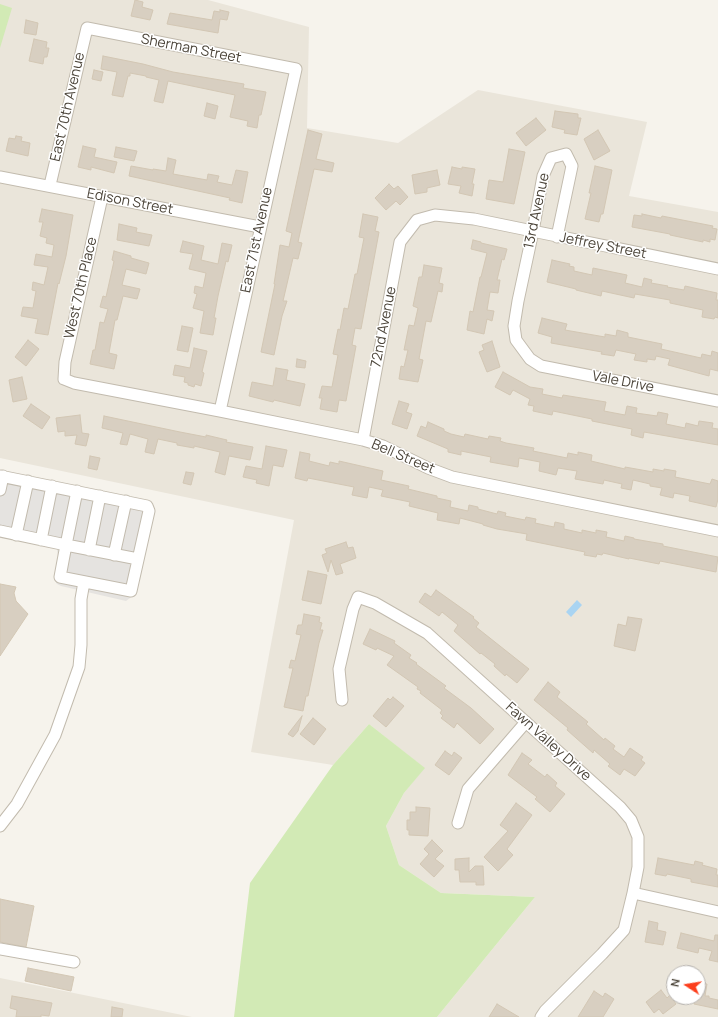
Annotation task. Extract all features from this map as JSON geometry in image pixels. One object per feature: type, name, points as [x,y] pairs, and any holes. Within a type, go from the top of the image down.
[{"type":"street","name":"Sherman Street","points":[[87,28],[296,69]]},
{"type":"street","name":"East 70th Avenue","points":[[50,185],[87,28]]},
{"type":"street","name":"East 71st Avenue","points":[[220,411],[296,69]]},
{"type":"street","name":"13rd Avenue","points":[[530,359],[516,340],[514,326],[543,176],[551,158],[566,154],[572,166],[557,237]]},
{"type":"street","name":"Edison Street","points":[[0,177],[50,185],[260,227]]},
{"type":"street","name":"West 70th Place","points":[[64,379],[65,362],[102,196]]},
{"type":"street","name":"Jeffrey Street","points":[[417,220],[434,215],[474,219],[718,269]]},
{"type":"street","name":"72nd Avenue","points":[[363,440],[400,242],[417,220]]},
{"type":"street","name":"Vale Drive","points":[[530,359],[541,366],[718,401]]},
{"type":"street","name":"Bell Street","points":[[64,379],[74,383],[363,440],[384,446],[428,468],[452,477],[718,531]]},
{"type":"street","points":[[0,490],[2,476],[126,501],[147,506],[149,511],[131,591],[60,577],[76,491]]},
{"type":"street","points":[[16,534],[28,481]]},
{"type":"street","points":[[41,540],[52,486]]},
{"type":"street","points":[[89,550],[100,496]]},
{"type":"street","points":[[114,554],[126,501]]},
{"type":"street","points":[[0,531],[138,560]]},
{"type":"street","points":[[0,826],[17,804],[55,735],[79,667],[81,645],[81,599],[84,582]]},
{"type":"street","name":"Fawn Valley Drive","points":[[342,700],[339,669],[353,609],[358,597],[375,603],[427,633],[620,807],[631,820],[638,837],[638,867],[624,930],[545,1011],[541,1017]]},
{"type":"street","points":[[458,823],[468,789],[526,722]]},
{"type":"street","points":[[633,893],[718,912]]},
{"type":"street","points":[[0,949],[74,962]]},
{"type":"shaded area","points":[[0,0],[208,0],[309,27],[307,128],[398,143],[478,90],[647,122],[629,196],[718,212],[718,1017],[437,1017],[535,897],[441,893],[399,865],[386,826],[404,793],[424,768],[369,724],[333,765],[251,752],[294,520],[0,458]]},
{"type":"shaded area","points":[[0,472],[147,501],[152,514],[134,595],[126,601],[61,586],[57,584],[54,579],[58,556],[57,549],[0,536]]},
{"type":"shaded area","points":[[0,978],[192,1017],[0,1017]]},
{"type":"green space","points":[[0,4],[12,8],[0,48]]},
{"type":"green space","points":[[369,724],[425,768],[404,793],[386,826],[399,865],[441,893],[535,897],[437,1017],[234,1017],[250,883],[333,765]]},
{"type":"water","points":[[577,600],[582,605],[571,617],[566,612]]},
{"type":"building","points":[[135,0],[143,2],[142,7],[153,10],[150,20],[131,16]]},
{"type":"building","points":[[220,10],[229,12],[227,20],[220,19],[218,33],[167,24],[170,13],[212,20],[214,11],[220,12]]},
{"type":"building","points":[[26,20],[38,23],[36,35],[24,33]]},
{"type":"building","points":[[34,39],[47,42],[46,48],[49,48],[47,57],[44,57],[43,64],[29,61]]},
{"type":"building","points":[[103,56],[173,72],[244,84],[243,88],[266,92],[261,115],[259,115],[257,128],[247,126],[248,121],[230,117],[235,95],[168,81],[163,103],[154,101],[159,80],[130,73],[123,97],[112,95],[117,72],[101,69]]},
{"type":"building","points":[[94,70],[103,72],[101,81],[92,79]]},
{"type":"building","points":[[207,103],[218,106],[215,119],[204,116]]},
{"type":"building","points":[[555,111],[578,114],[578,118],[581,118],[577,135],[564,133],[565,130],[552,127]]},
{"type":"building","points":[[536,118],[546,130],[526,146],[516,133]]},
{"type":"building","points":[[308,130],[322,134],[316,159],[334,163],[332,172],[314,169],[298,242],[302,243],[298,259],[293,258],[283,301],[287,301],[282,316],[274,355],[261,352],[275,284],[280,245],[289,247],[292,233],[286,231]]},
{"type":"building","points":[[598,130],[610,151],[594,160],[584,139]]},
{"type":"building","points":[[16,136],[22,137],[21,141],[30,143],[28,156],[6,151],[9,138],[15,139]]},
{"type":"building","points":[[83,146],[96,149],[94,157],[117,162],[114,173],[91,167],[91,170],[78,167]]},
{"type":"building","points":[[116,147],[137,151],[134,161],[114,157]]},
{"type":"building","points":[[509,149],[525,152],[514,204],[486,199],[489,180],[503,182]]},
{"type":"building","points":[[168,158],[176,160],[173,174],[207,180],[208,174],[219,176],[217,182],[232,185],[236,170],[248,172],[242,203],[229,200],[230,198],[129,176],[131,166],[166,171]]},
{"type":"building","points":[[595,166],[612,170],[603,214],[601,214],[599,222],[585,219]]},
{"type":"building","points":[[452,167],[475,169],[472,184],[474,184],[472,196],[459,193],[461,186],[448,184]]},
{"type":"building","points":[[437,170],[440,185],[427,188],[427,192],[415,194],[412,175]]},
{"type":"building","points":[[389,184],[394,189],[398,186],[408,197],[400,205],[396,201],[386,210],[375,198]]},
{"type":"building","points":[[42,209],[73,215],[66,256],[59,284],[58,283],[48,335],[35,333],[38,319],[21,316],[23,307],[33,308],[36,291],[32,290],[33,282],[44,285],[48,267],[34,265],[36,254],[52,257],[54,245],[46,243],[47,238],[40,236],[43,222],[39,222]]},
{"type":"building","points":[[363,214],[378,217],[375,231],[379,232],[361,329],[355,328],[352,345],[356,346],[346,401],[339,400],[337,412],[320,409],[322,398],[319,398],[322,386],[332,387],[338,355],[333,354],[338,329],[340,330],[344,308],[348,309],[364,238],[359,237]]},
{"type":"building","points":[[642,214],[661,218],[662,216],[713,226],[712,228],[717,229],[715,240],[710,239],[710,242],[703,240],[703,242],[632,227],[634,215],[642,216]]},
{"type":"building","points":[[119,224],[137,228],[136,232],[152,235],[149,246],[117,240]]},
{"type":"building","points":[[473,240],[507,249],[504,260],[502,259],[497,280],[500,280],[498,293],[490,292],[487,310],[494,311],[492,321],[487,319],[484,334],[467,330],[470,311],[473,312],[480,277],[487,253],[471,249]]},
{"type":"building","points":[[183,241],[204,246],[201,260],[218,264],[222,243],[232,245],[228,262],[226,261],[218,296],[213,335],[200,333],[204,311],[193,308],[197,294],[194,293],[195,286],[203,288],[206,273],[189,269],[193,254],[180,252]]},
{"type":"building","points":[[114,251],[149,263],[146,274],[126,269],[122,285],[140,289],[137,299],[123,296],[117,320],[115,320],[109,353],[117,355],[114,369],[90,364],[93,350],[95,350],[100,322],[104,323],[108,309],[100,307],[103,296],[106,297],[114,261],[112,260]]},
{"type":"building","points":[[552,260],[570,264],[569,266],[574,267],[574,271],[592,275],[593,268],[627,275],[625,283],[642,287],[644,278],[652,280],[651,283],[668,286],[667,287],[684,290],[685,286],[717,293],[716,300],[718,300],[718,318],[715,317],[714,319],[702,317],[703,310],[670,303],[670,300],[635,294],[634,298],[602,291],[601,296],[547,282]]},
{"type":"building","points":[[424,265],[442,268],[439,283],[443,284],[442,292],[438,291],[431,322],[426,321],[419,359],[423,360],[418,382],[399,379],[401,366],[404,367],[408,350],[404,350],[409,325],[414,326],[418,308],[413,306],[419,277],[422,277]]},
{"type":"building","points":[[542,318],[567,324],[565,330],[605,337],[605,334],[616,336],[617,330],[628,333],[628,337],[662,344],[661,349],[701,358],[702,354],[711,356],[712,351],[718,353],[718,371],[710,369],[709,376],[668,365],[670,359],[656,356],[655,360],[647,359],[647,362],[634,360],[636,354],[616,350],[614,356],[601,354],[602,352],[551,343],[552,337],[538,333]]},
{"type":"building","points":[[182,326],[193,328],[188,352],[177,350]]},
{"type":"building","points":[[28,340],[39,349],[26,366],[15,357]]},
{"type":"building","points":[[492,341],[500,367],[487,372],[479,352],[484,350],[482,345]]},
{"type":"building","points":[[194,348],[207,351],[202,372],[204,373],[201,386],[195,384],[194,387],[184,382],[185,377],[173,375],[175,365],[190,368]]},
{"type":"building","points":[[297,359],[306,361],[305,368],[296,367]]},
{"type":"building","points":[[276,368],[288,370],[286,380],[305,384],[300,406],[274,400],[273,402],[249,396],[252,382],[273,386]]},
{"type":"building","points":[[503,372],[530,387],[543,389],[542,394],[562,398],[563,395],[606,402],[604,411],[625,415],[627,406],[637,408],[636,413],[657,416],[658,412],[668,414],[666,424],[685,428],[686,423],[698,426],[699,421],[713,423],[712,428],[718,429],[718,445],[644,432],[643,438],[631,435],[632,429],[592,421],[592,419],[553,411],[552,415],[533,411],[534,406],[528,405],[530,399],[513,390],[510,395],[495,387]]},
{"type":"building","points":[[22,377],[27,399],[13,402],[9,380]]},
{"type":"building","points":[[399,401],[409,404],[406,412],[412,414],[407,429],[392,424]]},
{"type":"building","points":[[31,404],[50,417],[42,429],[23,416]]},
{"type":"building","points":[[80,415],[82,433],[89,434],[86,446],[75,444],[77,435],[65,436],[65,431],[58,432],[56,418]]},
{"type":"building","points":[[104,416],[206,437],[206,435],[227,440],[226,442],[253,447],[250,460],[229,456],[225,475],[215,472],[220,452],[194,446],[194,448],[177,445],[177,443],[158,439],[154,454],[145,452],[148,439],[130,434],[127,445],[120,444],[123,433],[102,428]]},
{"type":"building","points":[[428,422],[451,434],[464,437],[465,434],[488,439],[489,436],[501,438],[500,441],[506,443],[534,448],[533,451],[567,458],[568,453],[578,455],[578,452],[592,455],[591,461],[625,469],[625,467],[653,472],[653,469],[676,471],[675,477],[710,484],[712,479],[718,481],[718,499],[716,507],[689,501],[690,496],[674,493],[673,498],[660,495],[662,488],[650,486],[650,484],[633,480],[631,490],[621,488],[622,484],[604,480],[603,484],[575,479],[577,471],[558,468],[556,475],[539,471],[540,462],[519,458],[518,467],[490,462],[491,457],[461,451],[461,455],[448,452],[448,449],[417,436],[421,426],[426,428]]},
{"type":"building","points":[[266,446],[287,450],[283,467],[273,465],[269,486],[256,483],[257,480],[243,477],[246,466],[262,469]]},
{"type":"building","points":[[300,452],[310,454],[309,461],[329,466],[330,462],[339,464],[339,461],[383,471],[381,480],[409,486],[408,489],[451,501],[450,507],[468,511],[469,505],[497,514],[498,511],[506,513],[505,516],[525,520],[526,517],[536,519],[535,523],[554,527],[555,522],[564,524],[564,529],[582,533],[582,530],[596,533],[596,530],[607,532],[606,537],[624,541],[625,536],[663,544],[663,546],[718,557],[716,572],[660,561],[659,564],[629,559],[603,553],[602,555],[597,554],[596,557],[584,555],[585,552],[526,540],[527,534],[497,529],[460,518],[459,524],[437,520],[438,513],[409,506],[410,502],[381,496],[383,490],[369,487],[367,498],[352,495],[354,487],[308,478],[307,481],[295,478]]},
{"type":"building","points":[[90,456],[100,458],[97,470],[88,468]]},
{"type":"building","points":[[186,472],[194,473],[191,485],[183,483]]},
{"type":"building","points":[[346,542],[348,548],[353,547],[356,558],[340,564],[343,573],[336,575],[331,560],[328,572],[322,555],[327,553],[325,549]]},
{"type":"building","points":[[308,571],[327,575],[321,604],[302,600]]},
{"type":"building","points":[[0,584],[16,587],[14,593],[16,601],[28,614],[0,656]]},
{"type":"building","points":[[436,590],[474,617],[473,618],[479,623],[476,627],[529,669],[517,683],[506,674],[505,676],[494,666],[495,664],[481,653],[480,654],[454,631],[458,625],[442,612],[439,616],[419,602],[425,593],[431,597]]},
{"type":"building","points":[[304,614],[320,617],[319,622],[322,623],[320,630],[323,630],[308,696],[306,696],[303,711],[284,707],[293,668],[289,668],[291,660],[295,661],[301,635],[296,634],[298,625],[302,625]]},
{"type":"building","points":[[628,617],[642,619],[635,651],[614,646],[618,624],[626,626]]},
{"type":"building","points":[[370,629],[395,641],[394,643],[411,655],[409,658],[446,686],[444,688],[471,708],[494,729],[480,744],[457,723],[454,728],[441,718],[443,716],[440,713],[442,710],[420,693],[421,691],[417,689],[418,687],[387,665],[394,656],[377,648],[376,650],[363,644]]},
{"type":"building","points":[[548,682],[560,692],[557,697],[588,722],[586,724],[604,740],[605,738],[615,746],[613,749],[624,757],[630,748],[643,757],[641,760],[645,763],[635,776],[624,769],[620,775],[608,766],[610,764],[594,750],[593,753],[567,730],[568,728],[534,700]]},
{"type":"building","points":[[393,697],[404,706],[386,727],[373,716],[388,698],[390,700]]},
{"type":"building","points":[[302,716],[298,731],[293,737],[288,734]]},
{"type":"building","points":[[313,718],[326,729],[314,745],[300,734]]},
{"type":"building","points":[[445,751],[452,756],[454,752],[462,758],[449,775],[435,765]]},
{"type":"building","points":[[522,753],[532,760],[528,764],[545,777],[547,774],[557,783],[555,786],[565,794],[550,812],[535,799],[537,797],[508,775]]},
{"type":"building","points":[[516,803],[532,815],[507,849],[513,855],[498,871],[484,857],[508,831],[500,825]]},
{"type":"building","points":[[416,807],[430,808],[428,836],[409,835],[409,830],[407,830],[407,820],[410,820],[410,812],[416,812]]},
{"type":"building","points":[[432,840],[443,851],[435,859],[444,866],[434,877],[420,864],[429,854],[424,849]]},
{"type":"building","points":[[469,858],[469,872],[475,866],[483,866],[484,885],[476,885],[476,882],[460,882],[459,870],[455,870],[455,859]]},
{"type":"building","points":[[658,858],[694,865],[695,861],[703,863],[702,865],[717,869],[716,875],[718,875],[718,887],[691,882],[691,879],[667,874],[666,876],[655,874]]},
{"type":"building","points":[[0,899],[34,906],[26,947],[0,942]]},
{"type":"building","points":[[649,921],[658,923],[657,930],[666,932],[663,945],[645,942]]},
{"type":"building","points":[[681,933],[714,941],[715,935],[718,935],[718,962],[709,960],[712,951],[699,948],[698,953],[677,948]]},
{"type":"building","points":[[28,968],[74,977],[71,991],[25,981]]},
{"type":"building","points":[[661,990],[666,997],[666,1005],[675,1005],[663,1014],[659,1009],[654,1013],[646,1002]]},
{"type":"building","points":[[594,991],[603,997],[605,993],[614,999],[603,1017],[578,1017]]},
{"type":"building","points":[[12,996],[52,1003],[49,1016],[41,1015],[41,1017],[16,1017],[17,1010],[10,1008]]},
{"type":"building","points":[[706,996],[709,996],[709,998],[718,1000],[718,1009],[699,1005],[706,1005]]},
{"type":"building","points":[[497,1004],[519,1017],[489,1017]]},
{"type":"building","points":[[112,1007],[123,1009],[122,1017],[111,1017]]}]
